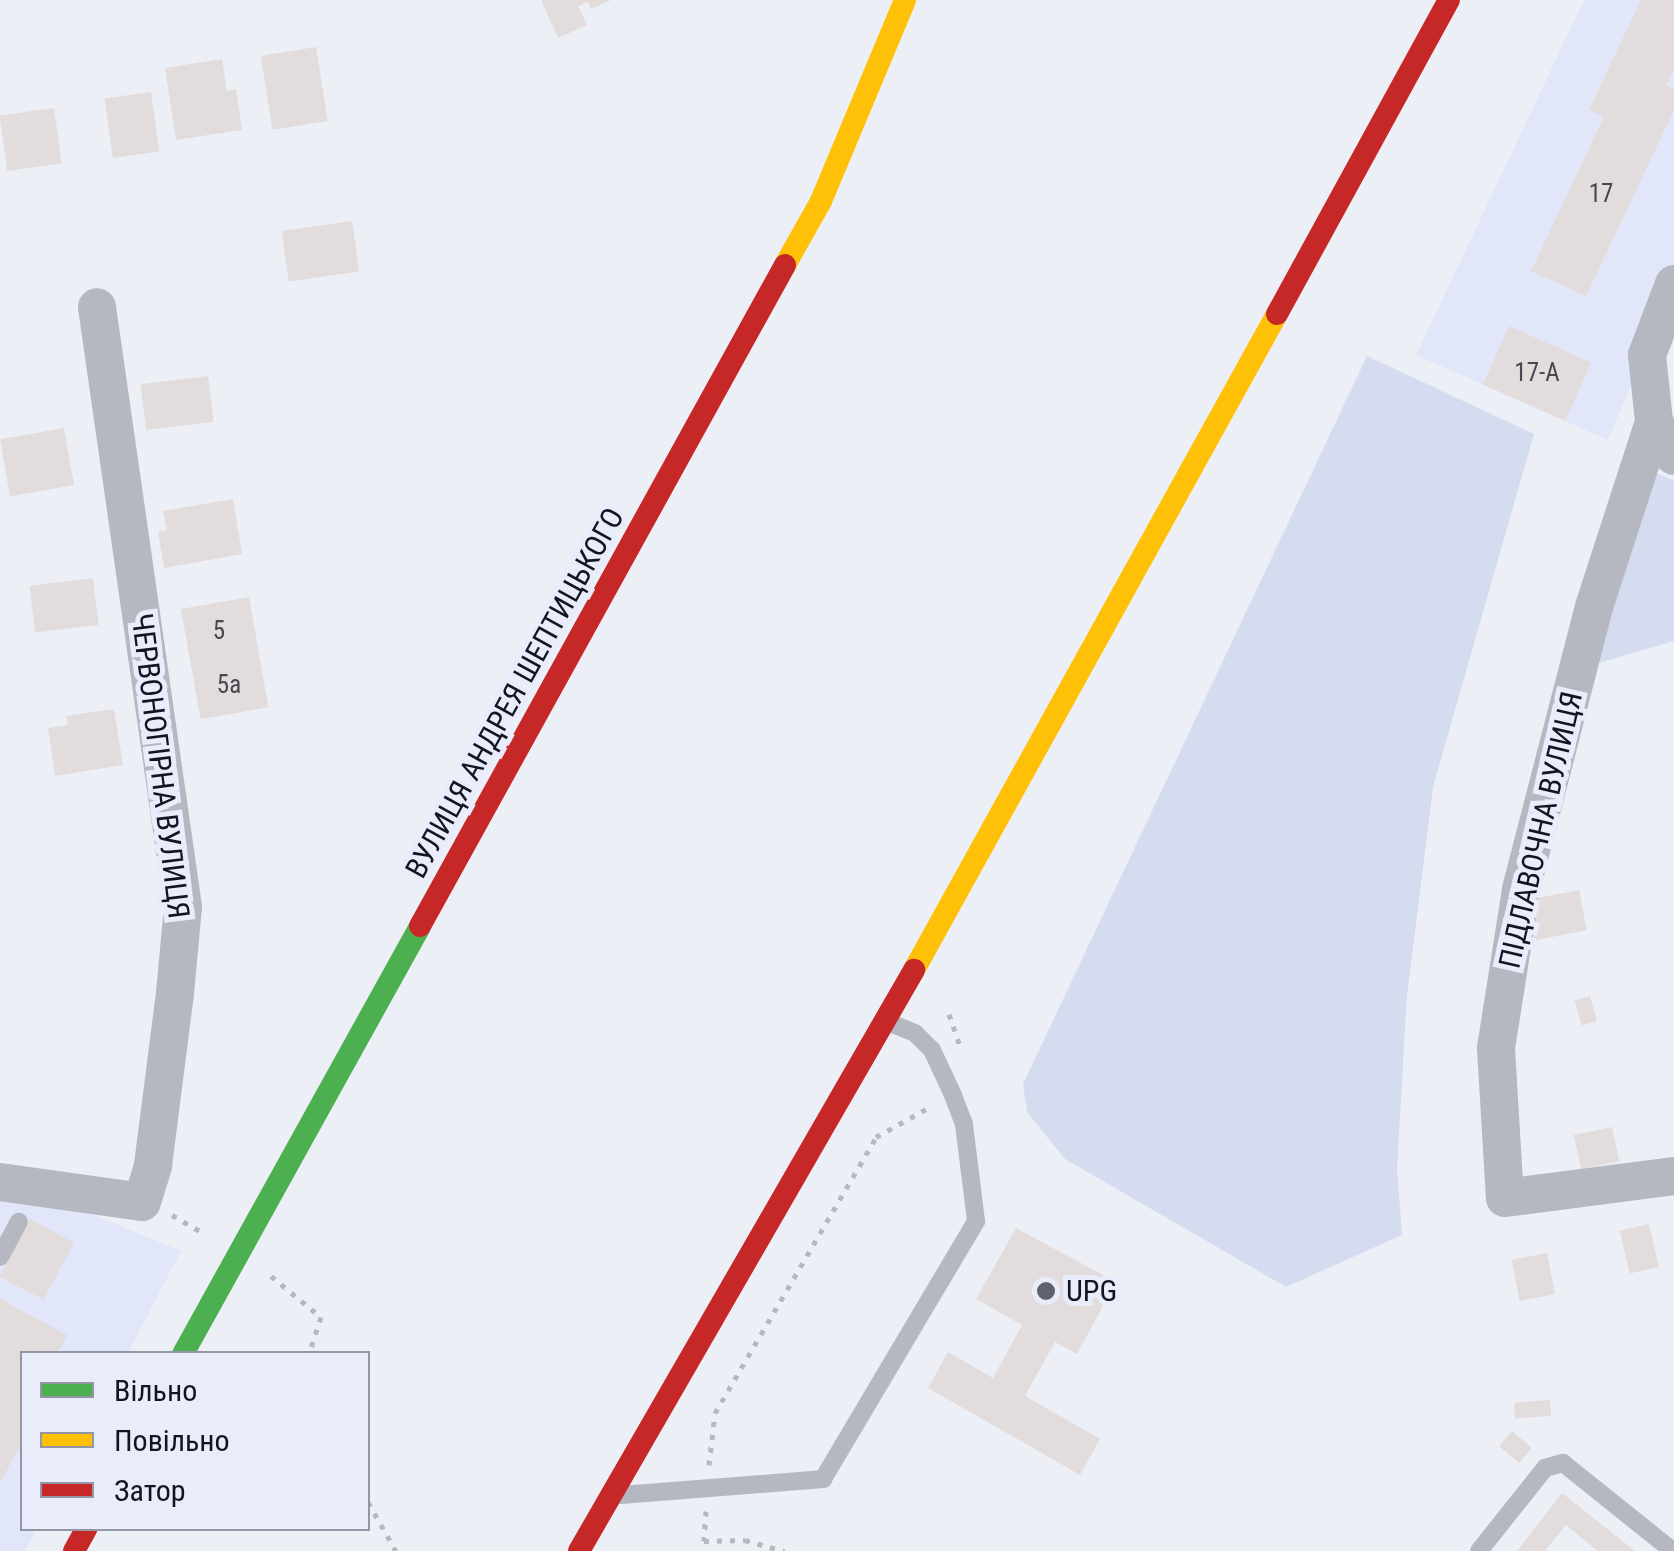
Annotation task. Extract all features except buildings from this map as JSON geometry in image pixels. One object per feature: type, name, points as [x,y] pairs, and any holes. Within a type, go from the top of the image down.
[{"type":"main road","points":[[879,0],[886,55]]},
{"type":"main road","name":"ВУЛИЦЯ АНДРЕЯ ШЕПТИЦЬКОГО","points":[[185,1351],[820,201],[886,55],[905,0]]},
{"type":"main road","points":[[579,1551],[884,1021],[1450,0]]},
{"type":"street","name":"ПІДЛАВОЧНА ВУЛИЦЯ","points":[[1674,284],[1647,354],[1654,422],[1594,607],[1521,890],[1496,1048],[1504,1198],[1674,1176]]},
{"type":"street","name":"ЧЕРВОНОГІРНА ВУЛИЦЯ","points":[[97,307],[183,907],[153,1165],[142,1202]]},
{"type":"street","name":"ПІДЛАВОЧНА ВУЛИЦЯ","points":[[1654,422],[1674,456]]},
{"type":"street","points":[[0,1182],[142,1202]]},
{"type":"lane","points":[[610,1496],[823,1479],[976,1220],[964,1124],[953,1094],[932,1050],[915,1032],[884,1021]]},
{"type":"lane","points":[[0,1257],[19,1222]]},
{"type":"lane","points":[[1479,1551],[1545,1468],[1563,1463],[1673,1551]]},
{"type":"path","points":[[784,1551],[744,1540],[704,1541],[715,1413],[876,1137],[974,1083],[948,1014]]},
{"type":"path","points":[[142,1202],[210,1238]]},
{"type":"path","points":[[264,1271],[321,1317],[310,1351]]},
{"type":"path","points":[[370,1506],[396,1551]]},
{"type":"shaded area","points":[[1584,0],[1674,0],[1674,281],[1608,440],[1416,355]]},
{"type":"shaded area","points":[[1367,356],[1534,434],[1433,787],[1407,995],[1397,1169],[1402,1235],[1286,1287],[1065,1159],[1027,1112],[1023,1084]]},
{"type":"shaded area","points":[[1652,472],[1674,480],[1674,641],[1592,665]]},
{"type":"shaded area","points":[[0,1196],[84,1211],[181,1251],[129,1351],[20,1351],[20,1531],[36,1531],[25,1551],[0,1551]]},
{"type":"traffic: fast","points":[[185,1351],[420,926]]},
{"type":"traffic: slow","points":[[785,265],[821,201],[905,0]]},
{"type":"traffic: slow","points":[[914,970],[1277,314]]},
{"type":"traffic: jam","points":[[1277,314],[1449,0]]},
{"type":"traffic: jam","points":[[420,926],[785,265]]},
{"type":"traffic: jam","points":[[579,1551],[914,970]]},
{"type":"traffic: jam","points":[[74,1551],[85,1531]]},
{"type":"place","name":"UPG","points":[[1046,1291]]}]
